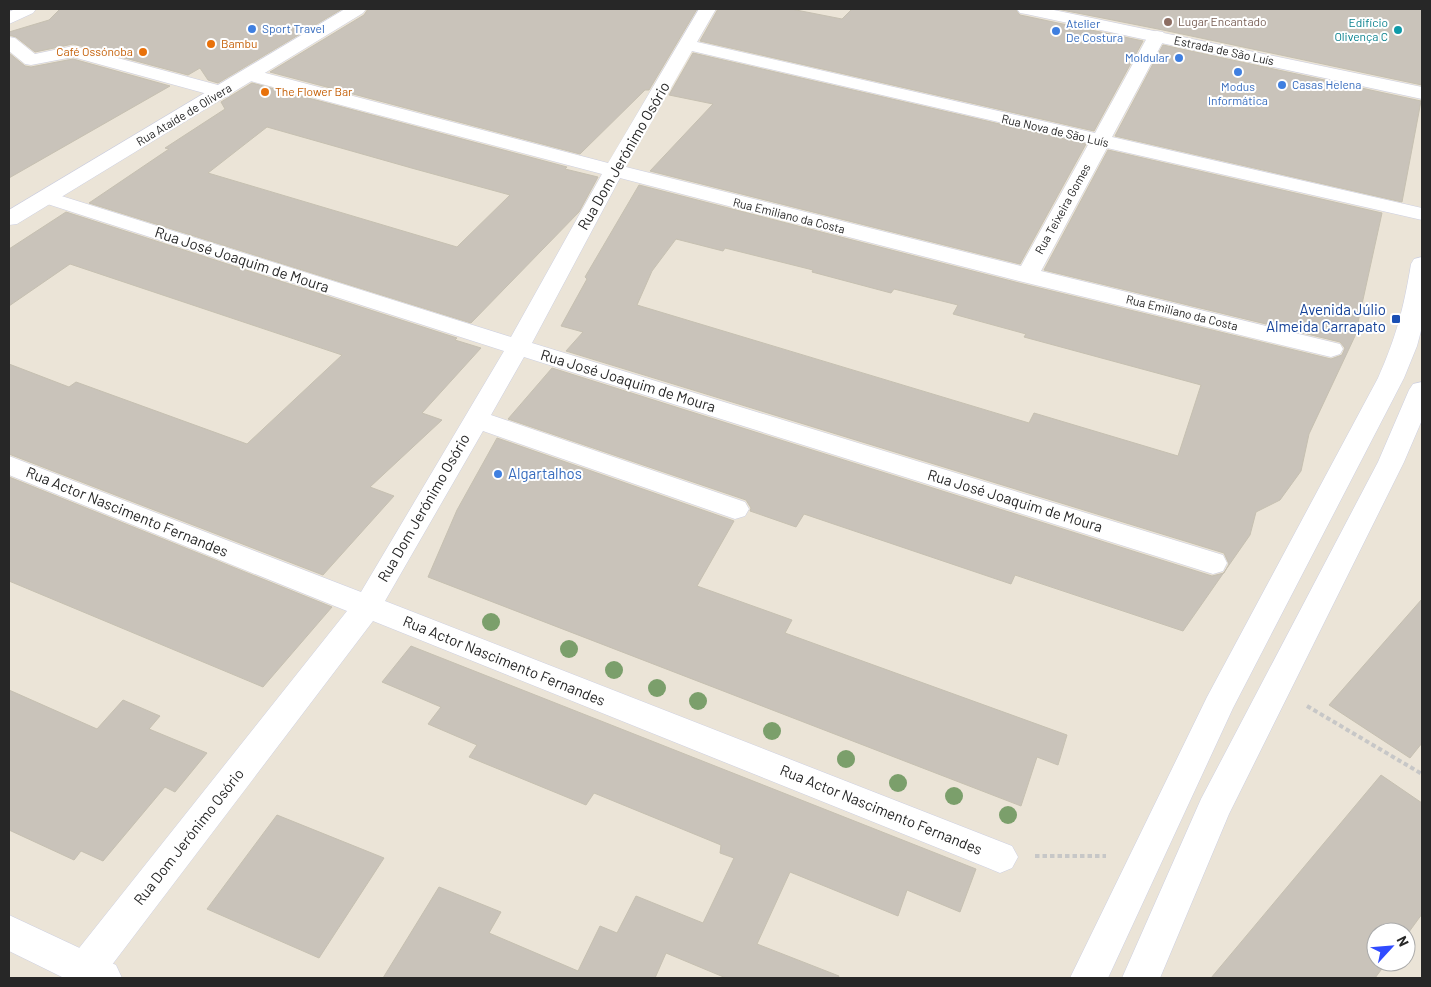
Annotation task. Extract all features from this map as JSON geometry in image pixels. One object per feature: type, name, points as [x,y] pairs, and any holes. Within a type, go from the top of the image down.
[{"type":"street","points":[[9,19],[27,9]]},
{"type":"street","name":"Rua Ataíde de Olivera","points":[[9,219],[358,9]]},
{"type":"street","name":"Rua Dom Jerónimo Osório","points":[[94,974],[367,607],[518,347],[614,171],[707,9]]},
{"type":"street","name":"Estrada de São Luís","points":[[1026,9],[1422,93]]},
{"type":"street","name":"Rua Teixeira Gomes","points":[[1027,276],[1156,36]]},
{"type":"street","points":[[9,42],[30,60],[73,52],[222,92]]},
{"type":"street","name":"Rua Nova de São Luís","points":[[687,46],[1422,214]]},
{"type":"street","name":"Rua Emiliano da Costa","points":[[250,75],[614,171],[1027,276],[1331,349]]},
{"type":"street","name":"Rua José Joaquim de Moura","points":[[45,197],[518,347],[1213,563]]},
{"type":"street","points":[[1089,978],[1218,706],[1391,378],[1405,346],[1414,310],[1422,264]]},
{"type":"street","points":[[1141,978],[1213,810],[1391,462],[1422,390]]},
{"type":"street","points":[[476,419],[735,509]]},
{"type":"street","name":"Rua Actor Nascimento Fernandes","points":[[9,466],[1000,856]]},
{"type":"street","points":[[9,932],[94,974]]},
{"type":"path","points":[[1276,688],[1422,774]]},
{"type":"path","points":[[1000,856],[1147,855]]},
{"type":"building","points":[[60,9],[342,9],[218,83],[208,80],[200,68],[188,75],[73,44],[35,52],[16,37],[9,35],[9,32],[49,20]]},
{"type":"building","points":[[368,9],[697,9],[649,90],[645,90],[580,154],[270,72],[364,15]]},
{"type":"building","points":[[718,9],[791,9],[842,19],[852,9],[1015,9],[1020,15],[1143,41],[1094,131],[700,41]]},
{"type":"building","points":[[1057,9],[1422,9],[1422,85],[1163,30]]},
{"type":"building","points":[[1163,45],[1421,101],[1402,202],[1115,136]]},
{"type":"building","points":[[9,53],[25,66],[31,67],[73,59],[170,86],[9,178]]},
{"type":"building","points":[[693,53],[1086,144],[1020,264],[650,171],[713,104],[669,95]]},
{"type":"building","points":[[252,83],[567,167],[565,169],[598,177],[579,212],[471,323],[89,203],[169,149],[165,148],[225,109],[221,102]],"holes":[[[267,127],[510,195],[457,247],[208,173]]]},
{"type":"building","points":[[1108,150],[1382,213],[1355,336],[1309,434],[1301,471],[1280,500],[1256,512],[1250,535],[1226,569],[1229,564],[1224,553],[566,351],[583,332],[561,326],[587,279],[585,277],[639,185],[1019,283],[1331,359],[1342,355],[1345,348],[1340,342],[1044,270]],"holes":[[[676,239],[723,251],[725,248],[813,270],[812,272],[891,293],[894,289],[958,305],[953,314],[1026,334],[1024,337],[1201,385],[1178,456],[1034,413],[1029,423],[637,305],[652,271]]]},
{"type":"building","points":[[66,212],[457,338],[455,340],[481,348],[422,413],[442,420],[370,487],[394,496],[323,575],[9,454],[9,364],[69,387],[76,382],[247,444],[342,355],[70,264],[9,306],[9,249]]},
{"type":"building","points":[[552,368],[1212,576],[1223,573],[1183,631],[1015,575],[1011,584],[804,514],[796,527],[750,511],[751,508],[746,500],[508,419]]},
{"type":"building","points":[[497,438],[734,521],[697,586],[792,620],[785,633],[1067,735],[1058,765],[1037,757],[1021,806],[428,577],[457,510]]},
{"type":"building","points":[[9,477],[332,607],[263,687],[9,581]]},
{"type":"building","points":[[1422,599],[1422,743],[1410,758],[1329,705]]},
{"type":"building","points":[[411,646],[976,869],[960,912],[907,890],[898,916],[790,872],[757,944],[839,976],[838,978],[726,978],[666,953],[655,978],[383,978],[439,887],[501,912],[489,933],[578,971],[600,926],[617,933],[636,896],[703,923],[734,858],[720,853],[721,845],[594,793],[586,805],[469,757],[477,745],[428,724],[441,707],[382,682]]},
{"type":"building","points":[[9,690],[97,729],[123,700],[160,716],[149,729],[207,753],[175,792],[165,787],[103,861],[81,851],[74,860],[9,830]]},
{"type":"building","points":[[1381,775],[1422,803],[1422,914],[1416,922],[1366,922],[1366,972],[1380,972],[1375,978],[1211,978]]},
{"type":"building","points":[[277,815],[384,858],[319,958],[207,909]]},
{"type":"place","name":"Lugar Encantado","points":[[1168,22]]},
{"type":"place","name":"Sport Travel","points":[[252,29]]},
{"type":"place","name":"Edifício Olivença C","points":[[1398,30]]},
{"type":"place","name":"Atelier De Costura","points":[[1056,31]]},
{"type":"place","name":"Bambu","points":[[211,44]]},
{"type":"place","name":"Café Ossónoba","points":[[143,52]]},
{"type":"place","name":"Moldular","points":[[1179,58]]},
{"type":"place","name":"Modus Informática","points":[[1238,72]]},
{"type":"place","name":"Casas Helena","points":[[1282,85]]},
{"type":"place","name":"The Flower Bar","points":[[265,92]]},
{"type":"place","name":"Avenida Júlio Almeida Carrapato","points":[[1396,319]]},
{"type":"place","name":"Algartalhos","points":[[498,474]]}]
